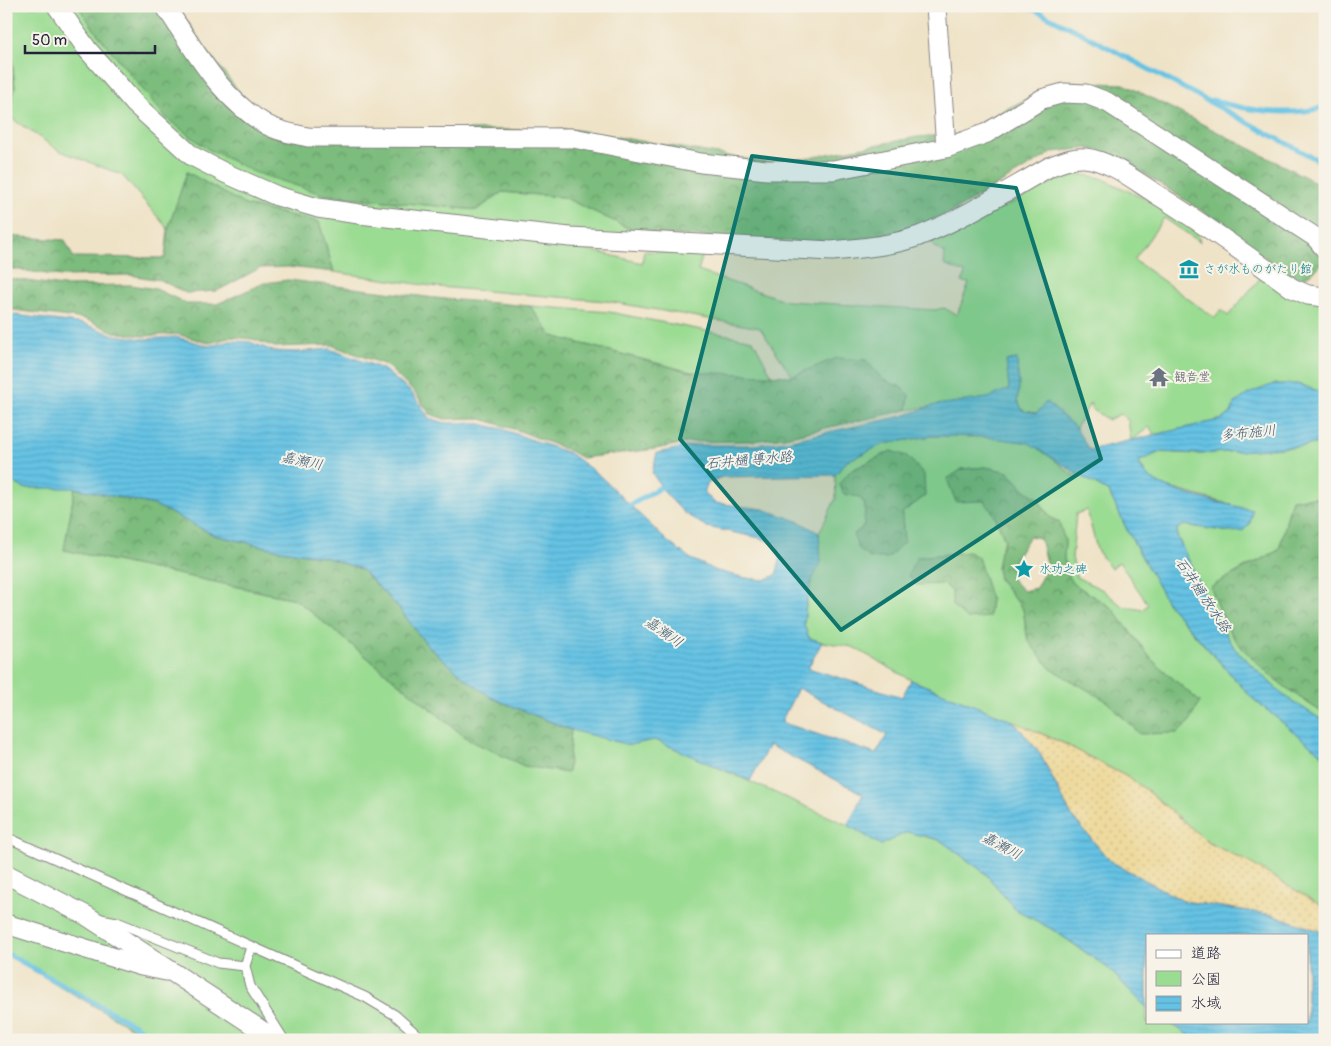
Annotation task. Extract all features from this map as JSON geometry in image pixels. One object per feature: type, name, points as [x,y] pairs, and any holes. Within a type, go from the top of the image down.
[{"type":"street","points":[[57,6],[87,50],[135,104],[192,156],[277,196],[318,208],[570,237],[832,251],[874,247],[918,236],[956,219],[1051,166],[1068,160],[1084,158],[1106,164],[1136,181],[1204,224],[1292,288],[1308,295],[1325,297]]},
{"type":"street","points":[[165,6],[220,87],[235,102],[268,126],[284,132],[308,137],[573,138],[701,163],[782,171],[833,170],[946,148],[987,133],[1042,98],[1064,92],[1086,94],[1115,107],[1315,237],[1325,249]]},
{"type":"street","points":[[936,6],[946,148]]},
{"type":"street","points":[[6,874],[88,916],[276,1040]]},
{"type":"street","points":[[6,924],[141,966],[176,973]]},
{"type":"lane","points":[[6,838],[365,997],[395,1015],[423,1040]]},
{"type":"lane","points":[[88,916],[117,922],[218,963],[244,966]]},
{"type":"lane","points":[[251,947],[244,966],[250,986],[285,1040]]},
{"type":"highlighted area","points":[[752,156],[1016,188],[1101,459],[841,630],[680,439]]},
{"type":"green space","points":[[6,6],[78,6],[99,36],[325,195],[477,210],[502,192],[563,197],[639,233],[574,246],[642,263],[644,251],[703,254],[698,271],[787,301],[935,310],[944,308],[957,315],[969,283],[962,282],[965,273],[944,265],[945,253],[934,247],[932,241],[953,233],[1053,182],[1079,174],[1101,178],[1158,205],[1197,231],[1200,242],[1164,218],[1134,260],[1215,318],[1221,310],[1228,316],[1261,277],[1325,304],[1325,393],[1297,384],[1234,404],[1231,413],[1224,419],[1155,435],[1149,427],[1131,441],[1128,420],[1120,414],[1108,420],[1092,409],[1090,403],[1076,428],[1047,402],[1037,413],[1023,411],[1017,400],[1019,385],[1017,359],[1007,361],[1009,389],[988,398],[907,410],[909,395],[901,387],[883,380],[866,360],[837,358],[792,376],[760,328],[606,301],[438,287],[334,272],[319,222],[245,205],[187,172],[168,229],[122,175],[58,150],[8,116],[15,88],[11,47],[6,45]]},
{"type":"green space","points":[[78,6],[177,6],[209,53],[247,102],[300,130],[576,130],[776,164],[917,137],[959,134],[1045,89],[1066,82],[1124,84],[1325,187],[1325,221],[1308,241],[1325,262],[1299,283],[1214,219],[1117,156],[1088,148],[1053,152],[952,212],[912,228],[836,244],[639,233],[563,197],[502,192],[477,210],[325,195],[254,172],[208,149],[167,119],[99,36]]},
{"type":"green space","points":[[6,45],[11,47],[15,88],[6,129]]},
{"type":"green space","points":[[187,172],[245,205],[319,222],[334,272],[288,267],[260,268],[217,291],[186,293],[160,280],[130,275],[61,276],[6,268],[6,236],[65,240],[73,257],[165,258],[168,229]]},
{"type":"green space","points":[[6,278],[62,286],[131,285],[156,289],[188,304],[217,304],[264,283],[288,280],[435,298],[530,306],[552,336],[691,372],[792,376],[837,358],[866,360],[883,380],[901,387],[909,395],[907,410],[785,437],[753,441],[691,442],[655,449],[582,458],[570,451],[520,431],[478,418],[445,419],[430,414],[415,393],[386,365],[331,345],[275,347],[253,339],[232,337],[209,343],[177,334],[143,336],[114,332],[85,319],[6,309]]},
{"type":"green space","points":[[530,306],[609,312],[753,340],[772,376],[691,372],[552,336]]},
{"type":"green space","points":[[931,436],[987,437],[1029,442],[1074,476],[1076,473],[1109,492],[1128,532],[1168,604],[1252,698],[1325,757],[1325,908],[1250,863],[1209,843],[1149,792],[1129,778],[1065,744],[911,680],[853,647],[809,638],[804,625],[806,603],[811,583],[821,562],[819,533],[836,498],[835,475],[847,461],[884,444]],"holes":[[[891,451],[925,496],[902,513],[904,542],[853,535],[864,526],[865,504],[859,497],[850,471]],[[986,467],[1008,472],[1025,490],[1037,498],[1065,541],[1064,559],[1070,582],[1112,608],[1152,660],[1170,676],[1140,734],[1105,700],[1028,641],[1023,609],[999,579],[1000,551],[1005,540],[994,514],[962,469]],[[1087,510],[1097,550],[1111,569],[1119,562],[1148,604],[1143,610],[1122,606],[1103,590],[1076,577],[1072,557],[1076,514]],[[969,552],[952,592],[917,557]]]},
{"type":"green space","points":[[1325,441],[1325,497],[1292,499],[1279,550],[1211,587],[1233,637],[1253,659],[1276,679],[1325,714],[1325,722],[1283,695],[1235,649],[1216,618],[1177,536],[1177,529],[1184,525],[1230,532],[1239,507],[1163,486],[1148,477],[1138,461],[1160,452],[1199,454],[1305,446]]},
{"type":"green space","points":[[891,451],[907,456],[924,474],[925,496],[902,513],[904,542],[888,558],[869,558],[858,548],[853,535],[864,526],[865,504],[859,497],[844,494],[839,484],[850,471]]},
{"type":"green space","points":[[6,453],[848,825],[881,845],[907,832],[940,840],[985,873],[1015,909],[1055,931],[1108,968],[1146,1007],[1146,1024],[1172,1024],[1198,1040],[150,1040],[6,955]],"holes":[[[75,488],[571,730],[469,740],[295,599],[64,550]]]},
{"type":"green space","points":[[986,467],[1008,472],[1025,490],[1037,498],[1050,517],[1059,522],[1065,541],[1064,559],[1071,582],[1112,608],[1152,660],[1200,702],[1188,724],[1177,733],[1140,734],[1105,700],[1051,669],[1028,641],[1023,609],[999,579],[997,568],[1000,551],[1005,540],[994,514],[984,501],[956,502],[947,479],[962,469]],"holes":[[[1030,536],[1040,538],[1047,567],[1036,588],[1023,591],[1012,579],[1015,559]]]},
{"type":"green space","points":[[75,488],[155,505],[214,535],[275,549],[325,557],[361,569],[398,607],[427,645],[492,698],[571,730],[568,773],[524,766],[469,740],[295,599],[64,550]]},
{"type":"green space","points":[[1325,497],[1325,714],[1276,679],[1253,659],[1233,637],[1210,587],[1279,550],[1292,499]]},
{"type":"green space","points":[[969,552],[978,557],[991,600],[989,617],[967,619],[952,606],[952,592],[943,584],[916,585],[908,575],[917,557]]},
{"type":"sand","points":[[1013,721],[1065,744],[1129,778],[1149,792],[1209,843],[1250,863],[1325,908],[1325,933],[1273,915],[1183,901],[1110,861],[1071,815],[1039,752]]},
{"type":"water","points":[[6,314],[84,324],[114,335],[143,339],[176,337],[209,346],[231,341],[250,342],[273,351],[297,352],[330,349],[383,369],[412,393],[429,418],[445,423],[476,423],[502,429],[569,453],[599,475],[668,542],[691,559],[717,571],[764,580],[776,575],[780,561],[777,544],[760,538],[707,527],[684,513],[666,494],[652,473],[657,453],[694,445],[754,445],[787,441],[903,416],[935,405],[988,398],[1009,389],[1006,361],[1017,359],[1019,385],[1017,400],[1023,411],[1037,413],[1046,402],[1076,428],[1089,450],[1223,419],[1231,413],[1234,404],[1248,394],[1274,384],[1297,384],[1325,393],[1325,441],[1305,446],[1199,454],[1160,452],[1138,462],[1147,476],[1169,488],[1252,510],[1250,524],[1243,531],[1231,532],[1184,525],[1177,529],[1177,536],[1216,618],[1235,649],[1283,695],[1325,722],[1325,757],[1252,698],[1168,604],[1128,532],[1109,492],[1029,443],[987,437],[931,436],[884,444],[847,461],[835,475],[722,477],[708,483],[704,493],[715,503],[763,509],[798,521],[819,533],[821,562],[811,583],[806,603],[804,625],[809,638],[822,642],[808,668],[902,697],[911,680],[1013,721],[1039,752],[1071,815],[1110,861],[1183,901],[1273,915],[1325,933],[1325,1040],[1198,1040],[1172,1024],[1308,1024],[1308,934],[1146,934],[1146,1007],[1108,968],[1055,931],[1015,909],[985,873],[940,840],[907,832],[881,845],[848,825],[863,794],[769,745],[750,781],[655,740],[629,745],[571,730],[492,698],[466,679],[427,645],[398,607],[361,569],[325,557],[275,549],[214,535],[155,505],[75,488],[23,488],[6,478]],"holes":[[[798,688],[887,735],[876,754],[781,722]]]},
{"type":"waterway","points":[[1027,6],[1085,35],[1325,164]]},
{"type":"waterway","points":[[1212,100],[1254,110],[1282,112],[1297,112],[1325,107]]},
{"type":"waterway","points":[[624,509],[666,484]]},
{"type":"waterway","points":[[6,953],[136,1026],[156,1040]]},
{"type":"place","name":"さが水ものがたり館","points":[[1189,269]]},
{"type":"place","name":"観音堂","points":[[1159,377]]},
{"type":"place","name":"水功之碑","points":[[1024,569]]},
{"type":"water label","name":"多布施川","points":[[1248,433]]},
{"type":"water label","name":"石井樋 導水路","points":[[749,460]]},
{"type":"water label","name":"嘉瀬川","points":[[302,461]]},
{"type":"water label","name":"石井樋 放水路","points":[[1203,595]]},
{"type":"water label","name":"嘉瀬川","points":[[664,632]]},
{"type":"water label","name":"嘉瀬川","points":[[1002,846]]}]
